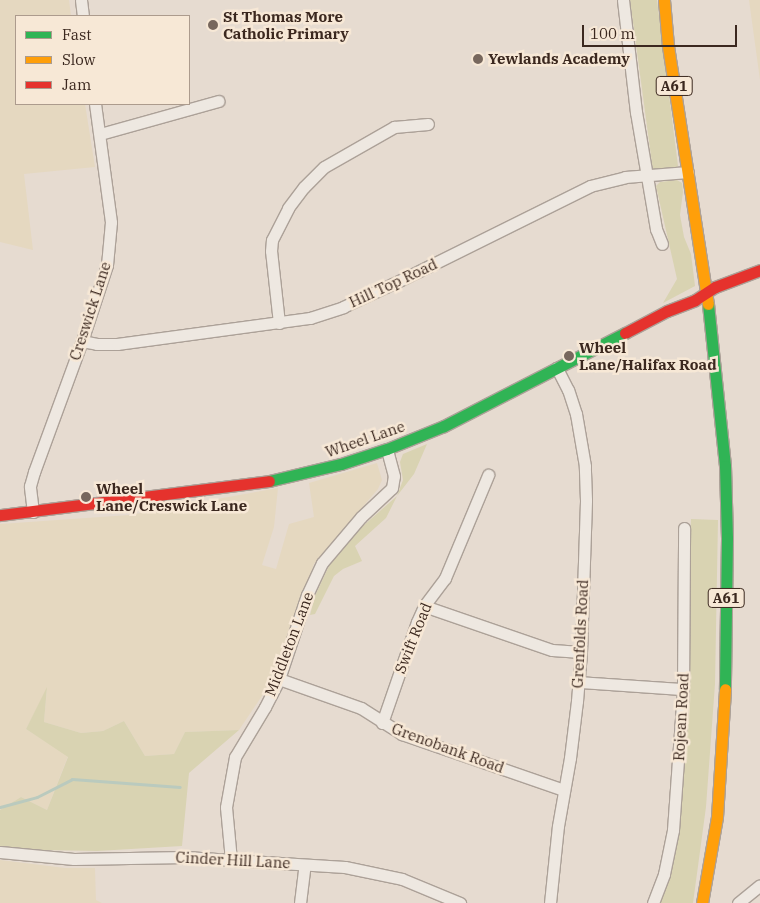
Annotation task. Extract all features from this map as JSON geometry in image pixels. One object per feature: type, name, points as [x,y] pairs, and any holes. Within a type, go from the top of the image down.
[{"type":"main road","name":"A61","points":[[664,0],[707,292],[721,411],[727,538],[724,722],[712,848],[702,903]]},
{"type":"main road","name":"Wheel Lane","points":[[0,516],[259,483],[305,474],[387,449],[444,426],[707,292],[760,270]]},
{"type":"street","points":[[81,0],[83,15]]},
{"type":"street","points":[[623,0],[636,112],[656,229],[662,244]]},
{"type":"street","points":[[100,134],[218,101]]},
{"type":"street","name":"Creswick Lane","points":[[33,512],[30,492],[34,472],[82,341],[107,265],[111,222],[109,195],[95,105]]},
{"type":"street","points":[[279,324],[271,251],[272,240],[288,208],[304,187],[324,167],[394,127],[428,124]]},
{"type":"street","name":"Hill Top Road","points":[[82,341],[97,344],[117,344],[279,324],[310,318],[343,307],[590,186],[625,177],[688,172]]},
{"type":"street","name":"Grenfolds Road","points":[[550,903],[564,790],[570,758],[581,652],[586,500],[585,466],[576,414],[557,368]]},
{"type":"street","name":"Middleton Lane","points":[[231,860],[226,807],[232,766],[240,746],[265,707],[278,679],[307,595],[322,563],[361,517],[392,488],[394,476],[387,449]]},
{"type":"street","name":"Swift Road","points":[[382,723],[424,606],[445,578],[488,475]]},
{"type":"street","name":"Rojean Road","points":[[653,903],[664,874],[673,830],[683,689],[684,528]]},
{"type":"street","points":[[424,606],[545,648],[581,652]]},
{"type":"street","name":"Grenobank Road","points":[[278,679],[361,708],[382,723],[414,739],[564,790]]},
{"type":"street","points":[[578,682],[683,689]]},
{"type":"street","name":"Cinder Hill Lane","points":[[0,852],[74,858],[176,856],[345,867],[402,880],[460,903]]},
{"type":"street","points":[[300,903],[305,865]]},
{"type":"street","points":[[738,903],[760,885]]},
{"type":"shaded area","points":[[0,0],[69,0],[71,15],[15,15],[15,105],[85,105],[95,167],[24,174],[33,250],[0,242]]},
{"type":"shaded area","points":[[630,0],[657,0],[678,166],[674,169],[653,171]]},
{"type":"shaded area","points":[[749,0],[760,0],[760,80]]},
{"type":"shaded area","points":[[677,180],[682,183],[683,192],[680,215],[684,237],[691,254],[695,286],[663,303],[677,279],[656,186],[660,182]]},
{"type":"shaded area","points":[[427,444],[414,474],[397,496],[403,480],[400,462],[403,454]]},
{"type":"shaded area","points":[[377,463],[382,480],[378,489],[314,564],[295,618],[264,693],[239,730],[185,732],[174,754],[145,756],[124,721],[103,731],[81,733],[44,722],[47,689],[26,729],[68,756],[47,810],[21,797],[0,810],[0,524],[129,515],[278,488],[274,527],[262,565],[276,569],[289,524],[314,517],[309,483]]},
{"type":"shaded area","points":[[397,496],[386,518],[355,546],[362,561],[343,569],[334,576],[315,614],[310,615],[315,596],[333,557],[355,533]]},
{"type":"shaded area","points":[[691,519],[718,520],[715,684],[706,807],[693,903],[656,903],[668,871],[683,778]]},
{"type":"shaded area","points":[[47,687],[44,722],[81,733],[103,731],[124,721],[145,756],[174,754],[185,732],[239,730],[189,773],[182,846],[97,851],[42,850],[0,846],[0,810],[21,797],[47,810],[68,757],[26,729]]},
{"type":"shaded area","points":[[0,860],[65,868],[95,868],[96,900],[102,903],[0,903]]},
{"type":"waterway","points":[[0,807],[37,797],[72,779],[180,787]]},
{"type":"traffic: fast","points":[[708,304],[725,466],[727,538],[725,689]]},
{"type":"traffic: fast","points":[[269,481],[341,464],[387,449],[444,426],[625,333]]},
{"type":"traffic: slow","points":[[664,0],[668,46],[708,304]]},
{"type":"traffic: slow","points":[[702,903],[717,817],[725,689]]},
{"type":"traffic: jam","points":[[625,333],[667,311],[695,300],[715,287],[760,270]]},
{"type":"traffic: jam","points":[[0,515],[269,481]]},
{"type":"place","name":"St Thomas More Catholic Primary","points":[[213,25]]},
{"type":"place","name":"Yewlands Academy","points":[[478,59]]},
{"type":"place","name":"Wheel Lane/Halifax Road","points":[[569,356]]},
{"type":"place","name":"Wheel Lane/Creswick Lane","points":[[86,497]]}]
